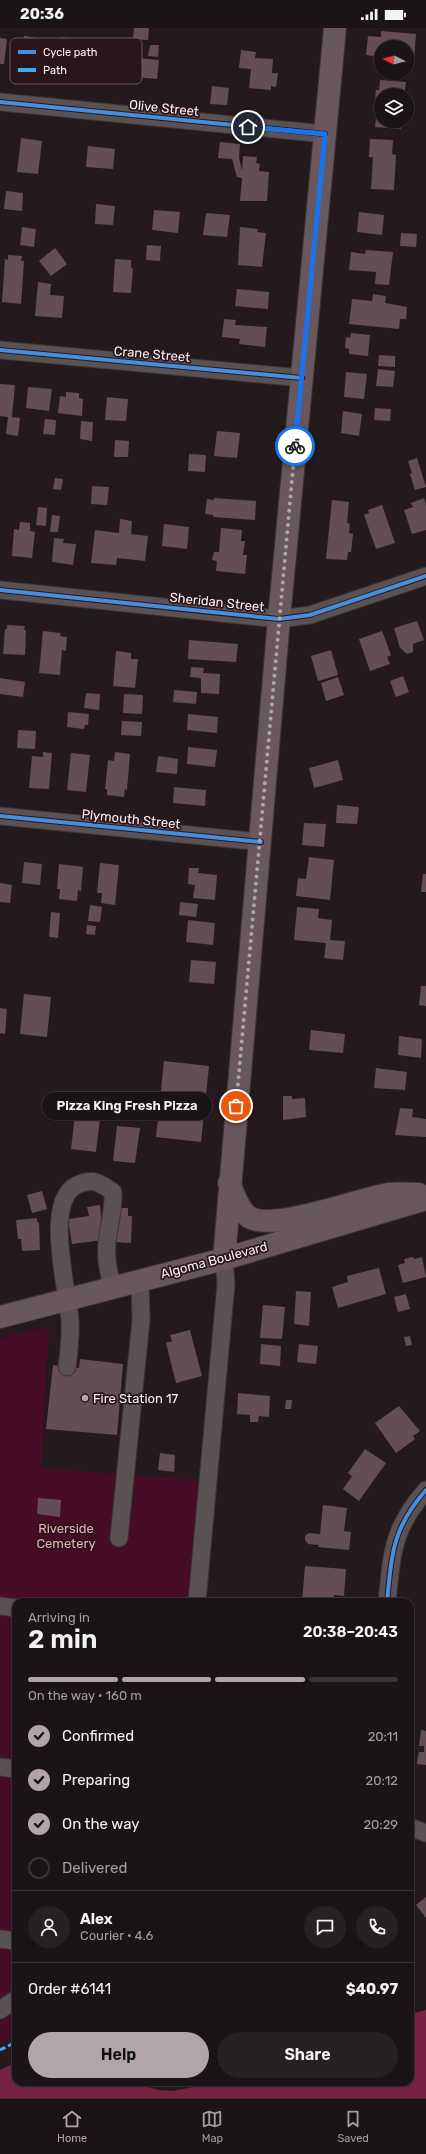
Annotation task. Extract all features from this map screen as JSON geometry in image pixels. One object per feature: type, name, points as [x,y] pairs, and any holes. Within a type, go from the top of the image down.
[{"type":"main road","points":[[224,1259],[229,1183],[261,842],[279,619],[335,28]]},
{"type":"main road","points":[[229,1183],[244,1213],[250,1218],[262,1221],[290,1219],[390,1194],[426,1194]]},
{"type":"main road","name":"Algoma Boulevard","points":[[0,1317],[68,1298],[224,1259],[426,1200]]},
{"type":"street","name":"Olive Street","points":[[0,102],[325,134]]},
{"type":"street","name":"Crane Street","points":[[0,350],[302,378]]},
{"type":"street","name":"Sheridan Street","points":[[0,590],[279,619],[310,615],[426,576]]},
{"type":"street","name":"Plymouth Street","points":[[0,816],[261,842]]},
{"type":"street","points":[[67,1367],[71,1328],[61,1252],[59,1220],[64,1197],[73,1187],[87,1180],[100,1183],[112,1192],[114,1204],[108,1236],[107,1268],[113,1287]]},
{"type":"street","points":[[197,1598],[226,1284],[224,1259]]},
{"type":"street","points":[[119,1538],[141,1320],[140,1280]]},
{"type":"street","points":[[388,1598],[396,1537],[406,1516],[426,1490]]},
{"type":"street","points":[[0,1606],[12,1608]]},
{"type":"street","points":[[0,1767],[12,1768]]},
{"type":"street","points":[[414,1828],[426,1833]]},
{"type":"street","points":[[0,1939],[12,1940]]},
{"type":"street","points":[[0,2010],[12,2002]]},
{"type":"green space","name":"Riverside Cemetery","points":[[49,1326],[41,1468],[204,1481],[194,1598],[12,1598],[12,2038],[0,2044],[0,1338]]},
{"type":"shaded area","points":[[426,2010],[426,2098],[0,2098],[0,2070],[12,2064],[12,2086],[145,2086],[158,2090],[173,2091],[198,2086],[414,2086],[414,2013]]},
{"type":"building","points":[[134,28],[149,28],[148,40],[133,38]]},
{"type":"building","points":[[381,31],[416,34],[414,60],[414,40],[374,40],[374,56],[366,55],[368,36],[381,37]]},
{"type":"building","points":[[24,36],[38,38],[24,38]]},
{"type":"building","points":[[0,38],[7,39],[4,64],[0,64]]},
{"type":"building","points":[[150,45],[159,45],[158,57],[148,56]]},
{"type":"building","points":[[241,50],[256,52],[255,58],[273,59],[272,73],[278,73],[276,87],[271,86],[271,90],[249,88],[251,69],[239,68]]},
{"type":"building","points":[[142,58],[159,60],[157,79],[142,78]]},
{"type":"building","points":[[380,80],[406,82],[405,88],[379,88]]},
{"type":"building","points":[[212,86],[229,88],[227,105],[210,104]]},
{"type":"building","points":[[21,138],[42,141],[38,174],[17,172]]},
{"type":"building","points":[[370,139],[393,140],[392,154],[396,155],[394,190],[371,189],[373,157],[369,157]]},
{"type":"building","points":[[220,142],[240,144],[239,158],[242,171],[243,156],[257,157],[256,163],[260,164],[259,171],[269,172],[267,201],[240,201],[242,178],[237,177],[232,159],[218,158]]},
{"type":"building","points":[[88,146],[115,149],[113,169],[86,167]]},
{"type":"building","points":[[6,191],[23,193],[22,211],[4,209]]},
{"type":"building","points":[[96,204],[115,206],[113,225],[95,224]]},
{"type":"building","points":[[154,210],[180,212],[178,233],[152,230]]},
{"type":"building","points":[[359,212],[384,215],[382,235],[357,232]]},
{"type":"building","points":[[206,213],[230,215],[227,237],[203,235]]},
{"type":"building","points":[[22,227],[36,229],[34,247],[20,245]]},
{"type":"building","points":[[240,227],[258,229],[257,232],[266,233],[262,267],[238,265]]},
{"type":"building","points":[[401,233],[417,234],[416,247],[400,246]]},
{"type":"building","points":[[147,245],[161,246],[160,261],[146,260]]},
{"type":"building","points":[[55,248],[67,264],[51,276],[39,261]]},
{"type":"building","points":[[366,250],[393,252],[389,285],[375,284],[376,272],[349,270],[351,252],[365,254]]},
{"type":"building","points":[[8,255],[22,256],[21,261],[24,261],[21,304],[2,302],[5,259],[8,260]]},
{"type":"building","points":[[115,259],[131,260],[131,268],[133,268],[131,293],[113,292]]},
{"type":"building","points":[[38,282],[51,284],[50,295],[64,296],[62,318],[35,316]]},
{"type":"building","points":[[237,289],[269,292],[268,309],[235,306]]},
{"type":"building","points":[[373,294],[386,296],[385,303],[407,307],[406,319],[400,319],[399,329],[349,324],[352,299],[372,301]]},
{"type":"building","points":[[224,319],[236,320],[235,325],[267,327],[265,347],[239,344],[240,339],[222,337]]},
{"type":"building","points":[[351,333],[370,335],[368,356],[349,354],[349,349],[345,348],[346,337],[350,338]]},
{"type":"building","points":[[379,355],[395,356],[395,367],[378,366]]},
{"type":"building","points":[[378,369],[395,371],[393,387],[376,386]]},
{"type":"building","points":[[346,372],[367,374],[364,399],[344,397]]},
{"type":"building","points":[[0,384],[15,385],[12,417],[20,418],[18,436],[6,434],[8,417],[0,416]]},
{"type":"building","points":[[28,387],[52,389],[49,411],[26,408]]},
{"type":"building","points":[[66,392],[79,393],[79,398],[83,399],[82,416],[58,413],[60,396],[66,397]]},
{"type":"building","points":[[107,397],[128,399],[126,421],[105,420]]},
{"type":"building","points":[[375,408],[391,409],[390,421],[374,420]]},
{"type":"building","points":[[343,411],[362,414],[359,436],[341,433]]},
{"type":"building","points":[[45,419],[56,420],[55,435],[43,434]]},
{"type":"building","points":[[81,421],[93,422],[92,441],[80,439]]},
{"type":"building","points":[[217,431],[240,433],[237,458],[214,456]]},
{"type":"building","points":[[115,440],[129,441],[128,457],[114,457]]},
{"type":"building","points":[[189,454],[206,455],[205,472],[188,471]]},
{"type":"building","points":[[417,458],[426,487],[415,490],[408,461]]},
{"type":"building","points":[[55,478],[63,479],[61,490],[53,489]]},
{"type":"building","points":[[92,486],[109,487],[107,505],[91,504]]},
{"type":"building","points":[[214,498],[256,501],[255,520],[213,517],[213,515],[205,514],[207,499],[214,500]]},
{"type":"building","points":[[424,498],[426,505],[426,530],[412,534],[404,510],[413,507],[411,503]]},
{"type":"building","points":[[332,500],[349,502],[347,523],[350,524],[349,533],[353,534],[351,552],[348,552],[347,560],[326,559]]},
{"type":"building","points":[[382,505],[395,543],[376,549],[364,515],[369,513],[368,510]]},
{"type":"building","points":[[38,507],[47,508],[46,526],[36,525]]},
{"type":"building","points":[[52,515],[60,516],[58,532],[50,532]]},
{"type":"building","points":[[120,519],[132,521],[131,534],[148,536],[145,561],[117,558],[116,565],[91,563],[95,530],[119,533]]},
{"type":"building","points":[[20,522],[30,523],[30,531],[35,532],[32,558],[12,556],[14,529],[19,530]]},
{"type":"building","points":[[164,524],[189,527],[187,549],[162,546]]},
{"type":"building","points":[[221,528],[242,530],[241,541],[245,541],[243,555],[247,555],[245,574],[216,571],[217,561],[212,560],[214,552],[219,552]]},
{"type":"building","points":[[54,538],[64,539],[63,543],[76,544],[73,565],[52,562]]},
{"type":"building","points":[[417,621],[424,640],[413,644],[413,652],[407,654],[400,648],[394,628]]},
{"type":"building","points":[[7,625],[25,626],[25,655],[3,654],[5,629],[7,629]]},
{"type":"building","points":[[43,631],[61,633],[60,636],[67,637],[66,651],[62,650],[60,675],[39,673]]},
{"type":"building","points":[[382,631],[391,655],[387,657],[390,664],[370,671],[359,639]]},
{"type":"building","points":[[189,640],[238,644],[236,662],[188,659]]},
{"type":"building","points":[[331,650],[338,675],[318,681],[311,656]]},
{"type":"building","points":[[116,651],[131,653],[131,659],[138,659],[135,688],[113,686]]},
{"type":"building","points":[[191,667],[204,668],[203,673],[220,674],[219,694],[201,693],[201,678],[190,677]]},
{"type":"building","points":[[403,676],[409,692],[396,697],[390,681]]},
{"type":"building","points":[[338,677],[344,695],[326,701],[321,683]]},
{"type":"building","points":[[0,678],[25,682],[23,697],[0,694]]},
{"type":"building","points":[[174,690],[197,692],[196,704],[173,702]]},
{"type":"building","points":[[86,693],[100,694],[99,710],[84,708]]},
{"type":"building","points":[[124,694],[143,695],[142,714],[123,713]]},
{"type":"building","points":[[68,712],[89,714],[88,725],[85,725],[84,729],[67,727]]},
{"type":"building","points":[[188,714],[218,717],[217,733],[187,730]]},
{"type":"building","points":[[122,721],[142,722],[141,736],[121,735]]},
{"type":"building","points":[[18,730],[36,731],[35,749],[17,748]]},
{"type":"building","points":[[188,747],[217,750],[215,767],[187,764]]},
{"type":"building","points":[[43,752],[52,753],[49,789],[29,788],[32,756],[43,757]]},
{"type":"building","points":[[115,752],[130,754],[127,790],[125,789],[124,797],[107,795],[107,789],[105,789],[108,760],[114,761]]},
{"type":"building","points":[[71,753],[90,755],[86,792],[67,790]]},
{"type":"building","points":[[158,756],[178,759],[177,774],[156,772]]},
{"type":"building","points":[[338,760],[343,780],[314,788],[309,768]]},
{"type":"building","points":[[174,787],[206,790],[205,806],[173,803]]},
{"type":"building","points":[[337,805],[359,807],[357,824],[336,823]]},
{"type":"building","points":[[304,823],[326,824],[324,847],[302,845]]},
{"type":"building","points":[[309,857],[334,860],[330,900],[296,896],[298,878],[306,879]]},
{"type":"building","points":[[24,862],[42,864],[40,885],[22,883]]},
{"type":"building","points":[[100,863],[119,865],[115,905],[101,903],[102,893],[97,893]]},
{"type":"building","points":[[59,864],[83,867],[81,891],[78,890],[77,901],[59,899],[60,889],[57,889]]},
{"type":"building","points":[[189,868],[199,868],[198,873],[217,875],[215,900],[193,898],[195,885],[188,884]]},
{"type":"building","points":[[423,874],[426,874],[426,892],[421,892]]},
{"type":"building","points":[[0,883],[12,885],[10,903],[0,902]]},
{"type":"building","points":[[180,902],[198,904],[196,917],[179,915]]},
{"type":"building","points":[[90,905],[102,907],[100,922],[88,921]]},
{"type":"building","points":[[297,907],[319,909],[318,918],[332,920],[330,940],[345,941],[343,960],[324,958],[326,943],[294,940]]},
{"type":"building","points":[[51,912],[60,913],[58,938],[49,937]]},
{"type":"building","points":[[188,920],[215,923],[213,945],[186,942]]},
{"type":"building","points":[[87,925],[96,926],[95,935],[86,934]]},
{"type":"building","points":[[191,960],[216,962],[214,984],[189,982]]},
{"type":"building","points":[[421,986],[426,986],[426,1006],[419,1005]]},
{"type":"building","points":[[24,994],[51,997],[47,1037],[20,1034]]},
{"type":"building","points":[[0,1008],[7,1009],[5,1034],[0,1033]]},
{"type":"building","points":[[311,1030],[345,1034],[343,1053],[309,1050]]},
{"type":"building","points":[[399,1036],[422,1039],[421,1058],[398,1055]]},
{"type":"building","points":[[164,1061],[209,1066],[201,1142],[156,1137]]},
{"type":"building","points":[[376,1068],[407,1072],[405,1090],[374,1088]]},
{"type":"building","points":[[283,1096],[292,1096],[292,1099],[305,1098],[306,1117],[283,1120]]},
{"type":"building","points":[[400,1108],[413,1109],[412,1117],[426,1119],[426,1137],[395,1135]]},
{"type":"building","points":[[75,1115],[100,1118],[96,1152],[71,1149]]},
{"type":"building","points":[[117,1126],[140,1128],[135,1163],[113,1161]]},
{"type":"building","points":[[42,1191],[47,1209],[32,1213],[27,1195]]},
{"type":"building","points":[[100,1205],[103,1240],[72,1244],[68,1219],[89,1216],[87,1207]]},
{"type":"building","points":[[119,1208],[128,1208],[128,1216],[132,1216],[131,1243],[112,1242]]},
{"type":"building","points":[[37,1218],[37,1222],[39,1222],[40,1250],[22,1251],[21,1239],[18,1239],[16,1220]]},
{"type":"building","points":[[413,1257],[414,1259],[422,1257],[426,1277],[403,1283],[398,1265],[405,1263],[404,1259]]},
{"type":"building","points":[[379,1268],[386,1294],[338,1308],[332,1287],[348,1282],[347,1276]]},
{"type":"building","points":[[296,1291],[311,1292],[309,1326],[294,1324]]},
{"type":"building","points":[[406,1294],[410,1309],[398,1312],[394,1297]]},
{"type":"building","points":[[263,1305],[285,1307],[282,1339],[260,1338]]},
{"type":"building","points":[[190,1330],[202,1376],[176,1383],[166,1343],[172,1341],[170,1335]]},
{"type":"building","points":[[410,1336],[412,1345],[406,1346],[404,1337]]},
{"type":"building","points":[[261,1344],[281,1346],[280,1366],[260,1364]]},
{"type":"building","points":[[299,1344],[318,1346],[316,1364],[297,1362]]},
{"type":"building","name":"Fire Station 17","points":[[80,1359],[123,1364],[117,1435],[46,1429],[53,1365],[79,1368]]},
{"type":"building","points":[[238,1393],[270,1396],[269,1417],[259,1416],[258,1422],[250,1422],[250,1415],[237,1414]]},
{"type":"building","points":[[286,1400],[292,1400],[291,1409],[285,1409]]},
{"type":"building","points":[[399,1406],[420,1431],[413,1436],[415,1439],[396,1453],[375,1423]]},
{"type":"building","points":[[365,1449],[386,1463],[359,1501],[343,1489],[352,1476],[348,1473]]},
{"type":"building","points":[[160,1453],[175,1455],[174,1472],[158,1470]]},
{"type":"building","points":[[38,1498],[61,1500],[60,1517],[37,1514]]},
{"type":"building","points":[[323,1505],[347,1508],[344,1531],[351,1532],[349,1550],[318,1547],[319,1545],[308,1544],[305,1540],[305,1536],[309,1533],[320,1534]]},
{"type":"building","points":[[305,1566],[346,1569],[344,1596],[334,1595],[334,1598],[302,1598]]},
{"type":"building","points":[[421,1730],[426,1731],[426,1765],[417,1764],[419,1752],[424,1752],[424,1746],[419,1746]]},
{"type":"building","points":[[426,1897],[426,1918],[416,1905]]},
{"type":"marked path","points":[[0,2050],[12,2044]]},
{"type":"cycle path","points":[[0,102],[325,134]]},
{"type":"cycle path","points":[[0,350],[302,378]]},
{"type":"cycle path","points":[[0,590],[279,619],[310,615],[426,576]]},
{"type":"cycle path","points":[[0,816],[261,842]]},
{"type":"cycle path","points":[[387,1598],[390,1569],[400,1530],[406,1517],[426,1490]]},
{"type":"way so far","points":[[236,1106],[261,842],[295,446]]},
{"type":"place","name":"Pizza King Fresh Pizza","points":[[236,1106]]},
{"type":"place","name":"Fire Station 17","points":[[85,1398]]},
{"type":"route","points":[[248,127],[325,134],[295,446]]}]
